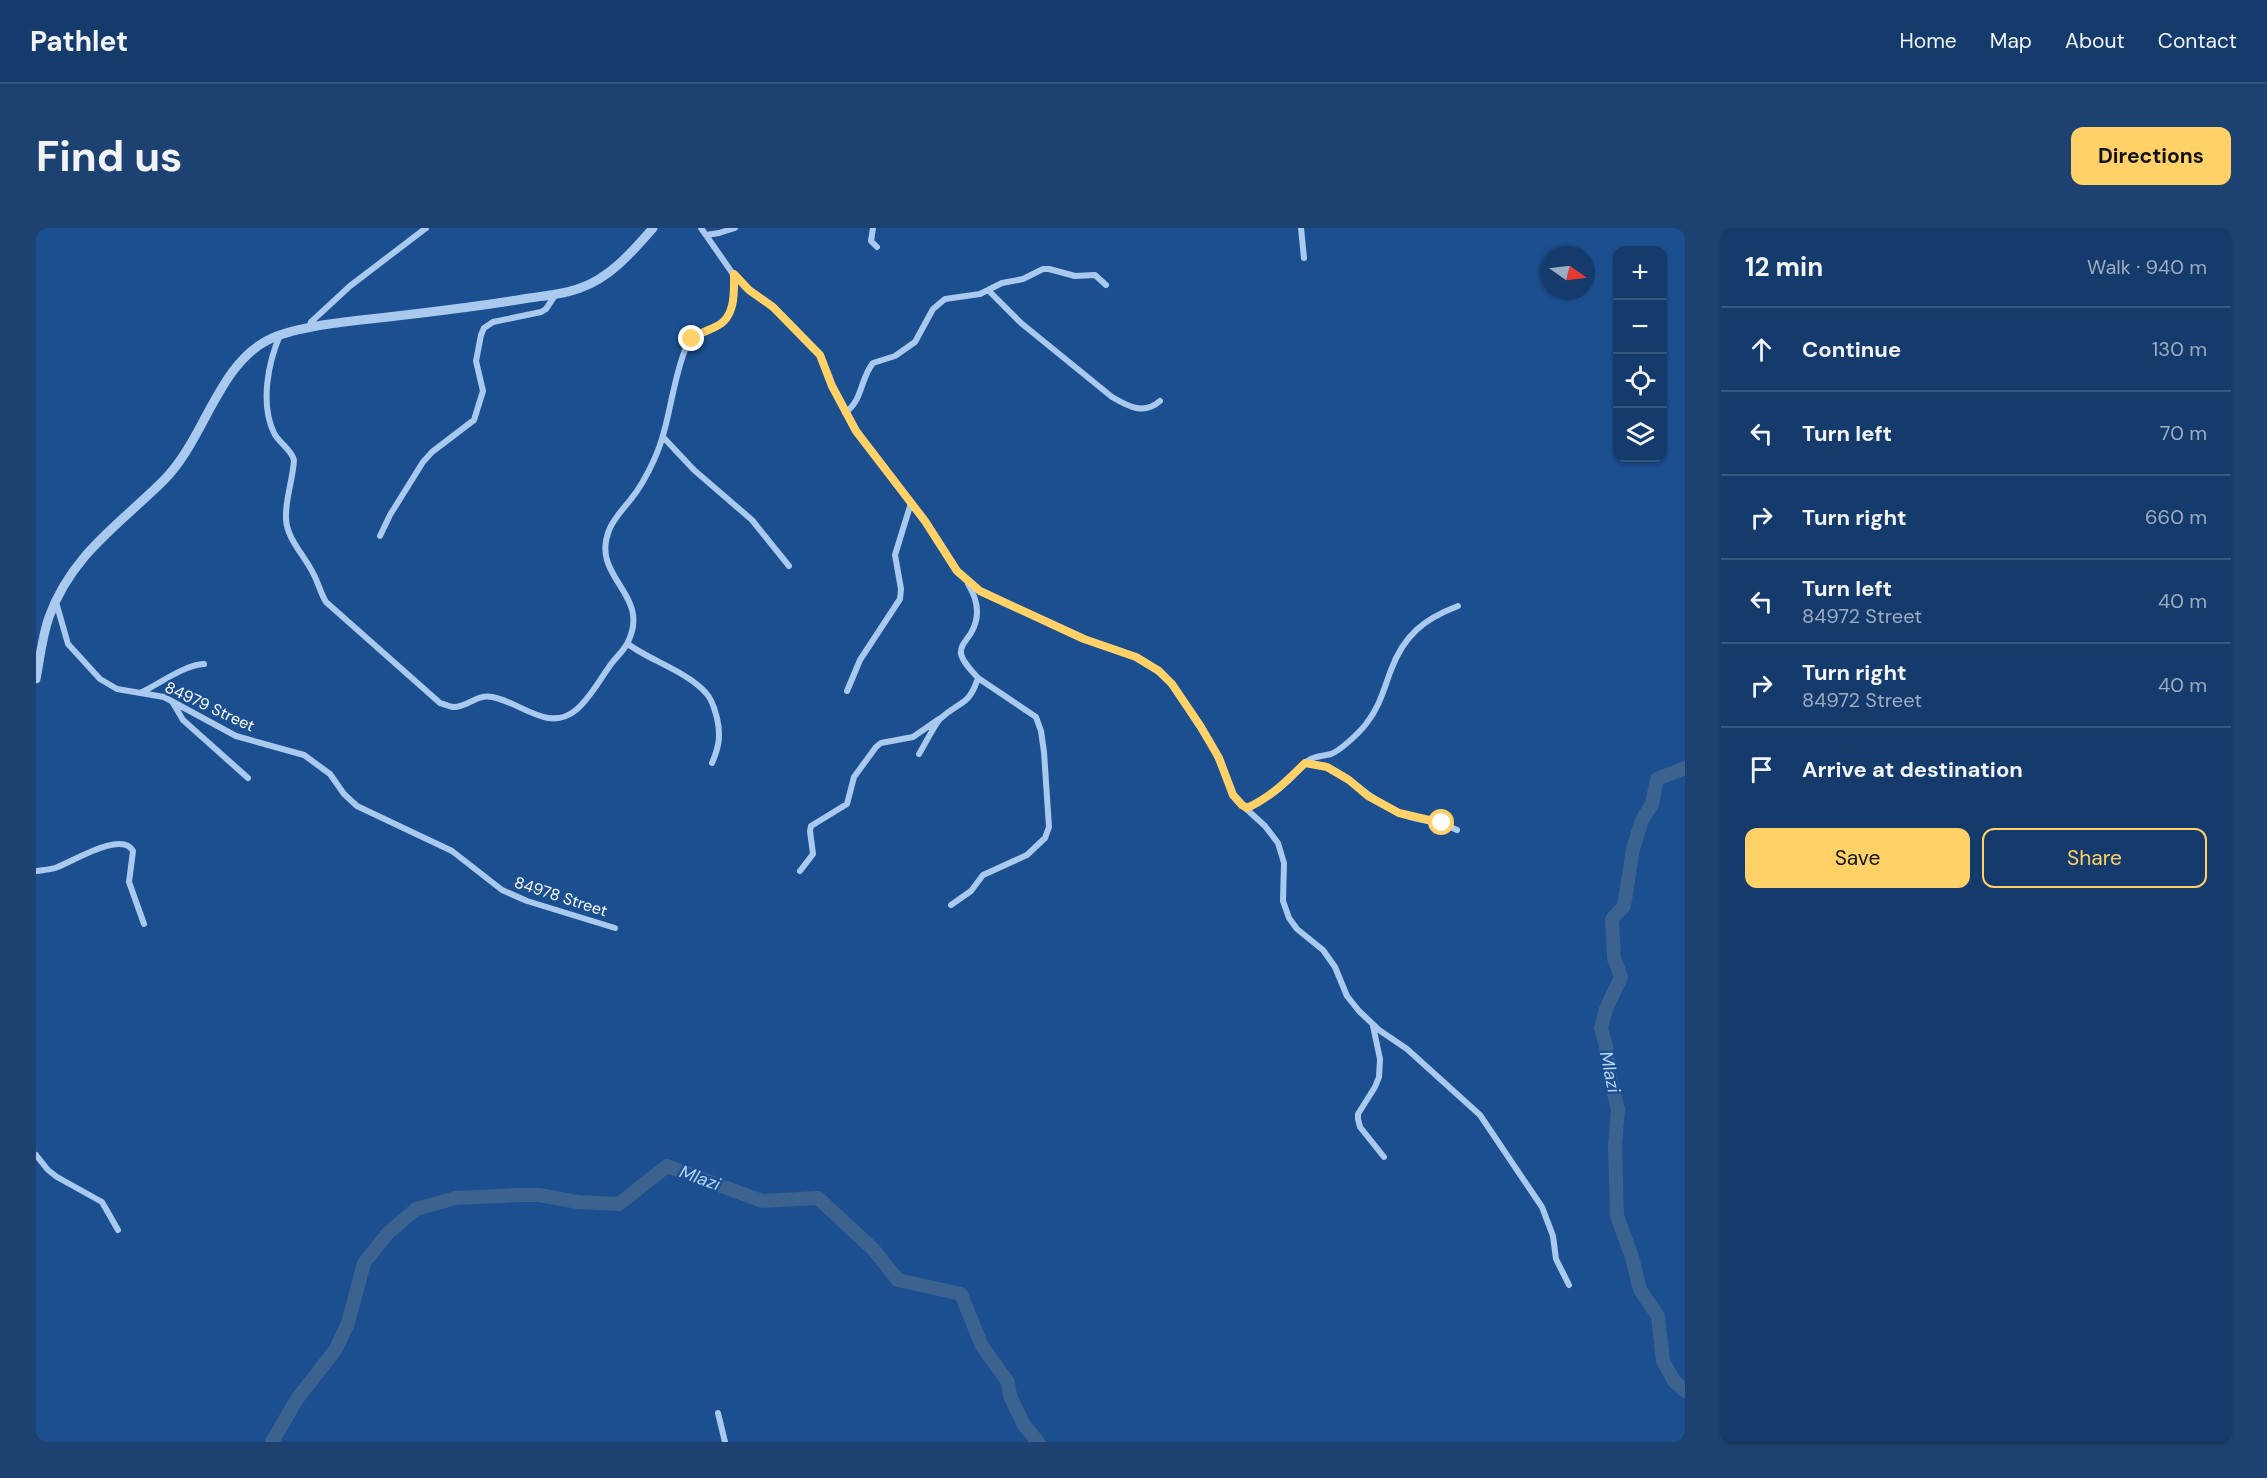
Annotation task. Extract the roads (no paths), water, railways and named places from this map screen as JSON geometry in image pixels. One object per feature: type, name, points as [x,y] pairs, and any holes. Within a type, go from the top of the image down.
[{"type":"street","points":[[309,328],[311,322],[350,286],[426,228]]},
{"type":"street","points":[[36,680],[48,620],[73,572],[102,536],[180,463],[229,376],[240,362],[261,344],[280,335],[309,328],[486,305],[580,289],[603,277],[632,252],[653,228]]},
{"type":"street","points":[[701,228],[734,274],[749,290],[773,307],[820,355],[845,413],[856,431],[925,521],[947,558],[966,581],[977,600],[978,608],[975,623],[963,644],[961,654],[965,663],[978,678],[1036,717],[1044,752],[1049,827],[1045,838],[1027,855],[983,875],[971,891],[951,905]]},
{"type":"street","points":[[706,235],[735,228]]},
{"type":"street","points":[[873,228],[871,241],[877,247]]},
{"type":"street","points":[[1301,228],[1305,258]]},
{"type":"street","points":[[845,413],[857,400],[873,363],[895,356],[915,342],[938,304],[945,299],[980,294],[1002,283],[1023,279],[1049,269],[1075,276],[1095,275],[1106,285]]},
{"type":"street","points":[[280,335],[272,356],[268,397],[271,426],[276,437],[292,454],[294,460],[286,509],[287,527],[289,534],[306,559],[326,602],[440,703],[453,707],[480,696],[493,697],[505,700],[546,719],[555,720],[569,715],[581,705],[628,644],[634,615],[632,605],[608,567],[604,553],[605,542],[610,526],[648,473],[663,437],[686,349],[700,332],[720,325],[726,319],[731,308],[734,274]]},
{"type":"street","points":[[988,290],[1021,323],[1112,398],[1141,410],[1148,409],[1160,401]]},
{"type":"street","points":[[380,536],[390,515],[423,462],[432,452],[474,420],[483,391],[476,361],[484,328],[492,322],[541,312],[546,309],[557,293]]},
{"type":"street","points":[[663,437],[694,470],[752,520],[782,554],[789,566]]},
{"type":"street","points":[[847,691],[860,660],[898,606],[901,589],[895,555],[911,503]]},
{"type":"street","points":[[966,581],[980,591],[1084,639],[1136,657],[1159,671],[1172,684],[1219,758],[1233,795],[1265,826],[1278,843],[1284,872],[1283,901],[1289,918],[1323,950],[1335,968],[1351,1003],[1373,1025],[1407,1049],[1473,1107],[1484,1120],[1542,1207],[1553,1236],[1556,1259],[1569,1285]]},
{"type":"street","name":"84979 Street","points":[[56,602],[68,644],[100,679],[128,692],[142,692],[164,697],[236,736],[304,755],[330,774],[344,794],[357,806],[452,851],[472,867]]},
{"type":"street","points":[[1247,808],[1275,792],[1305,763],[1315,757],[1337,751],[1365,725],[1382,699],[1392,668],[1412,635],[1434,616],[1458,606]]},
{"type":"street","points":[[628,644],[666,665],[706,692],[716,712],[720,733],[712,763]]},
{"type":"street","points":[[142,692],[191,666],[204,664]]},
{"type":"street","points":[[800,871],[813,854],[811,826],[847,804],[851,783],[871,752],[881,743],[918,734],[962,705],[975,689],[978,678]]},
{"type":"street","points":[[173,702],[183,720],[248,778]]},
{"type":"street","points":[[919,754],[939,719]]},
{"type":"street","points":[[1305,763],[1327,767],[1349,780],[1368,796],[1399,813],[1442,823],[1457,830]]},
{"type":"street","points":[[36,871],[55,868],[100,848],[128,845],[133,851],[129,882],[144,924]]},
{"type":"street","name":"84978 Street","points":[[472,867],[502,890],[527,901],[615,928]]},
{"type":"street","points":[[1373,1025],[1380,1059],[1379,1077],[1376,1087],[1358,1114],[1358,1119],[1360,1127],[1384,1157]]},
{"type":"street","points":[[36,1155],[57,1177],[97,1197],[118,1230]]},
{"type":"street","points":[[718,1413],[725,1442]]},
{"type":"waterway","name":"Mlazi","points":[[1685,768],[1657,779],[1652,804],[1642,820],[1633,849],[1624,906],[1612,919],[1614,958],[1621,977],[1606,1009],[1601,1028],[1618,1109],[1615,1146],[1617,1216],[1632,1257],[1640,1290],[1658,1316],[1663,1361],[1674,1381],[1685,1391]]},
{"type":"waterway","name":"Mlazi","points":[[272,1442],[297,1399],[336,1349],[348,1323],[364,1263],[388,1233],[416,1209],[456,1198],[518,1195],[539,1195],[578,1202],[619,1204],[667,1166],[762,1201],[818,1198],[873,1249],[898,1280],[961,1294],[982,1346],[1008,1382],[1010,1396],[1024,1425],[1038,1442]]}]
